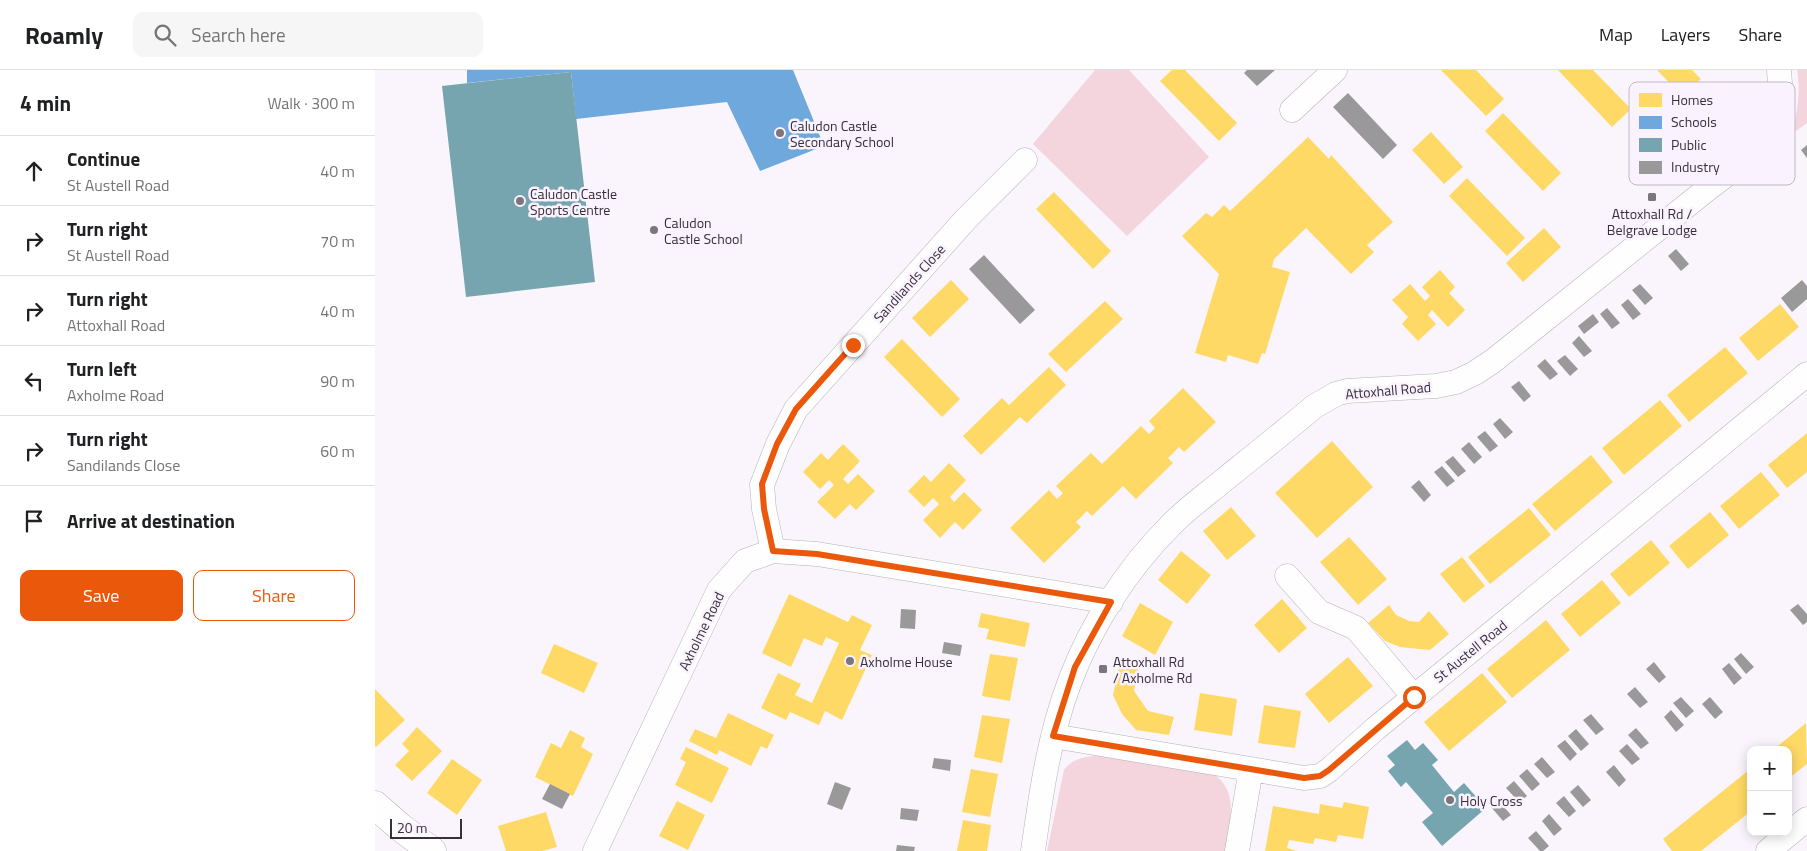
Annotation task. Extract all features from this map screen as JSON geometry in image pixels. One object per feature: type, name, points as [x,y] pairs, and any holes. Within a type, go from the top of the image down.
[{"type":"street","points":[[1292,110],[1335,70]]},
{"type":"street","name":"Sandilands Close","points":[[773,551],[764,509],[762,484],[777,444],[796,409],[966,219],[1025,160]]},
{"type":"street","name":"Attoxhall Road","points":[[1033,851],[1043,783],[1053,736],[1075,667],[1111,602],[1142,557],[1177,519],[1315,406],[1337,394],[1446,384],[1456,382],[1475,373],[1493,361],[1712,185]]},
{"type":"street","name":"St Austell Road","points":[[1053,736],[1304,778],[1320,776],[1807,374]]},
{"type":"street","name":"Axholme Road","points":[[595,851],[719,590],[745,561],[773,551],[817,554],[1111,602]]},
{"type":"street","points":[[1287,576],[1319,612],[1356,628],[1414,697]]},
{"type":"street","points":[[1237,851],[1251,770]]},
{"type":"street","points":[[375,805],[431,851]]},
{"type":"street","points":[[1768,851],[1807,819]]},
{"type":"shaded area","points":[[1095,70],[1129,70],[1209,157],[1127,236],[1033,144]]},
{"type":"shaded area","points":[[1797,70],[1807,70],[1807,123],[1795,132],[1795,118],[1799,86]]},
{"type":"shaded area","points":[[1100,755],[1212,773],[1221,780],[1230,798],[1231,809],[1225,851],[1047,851],[1064,770],[1071,763],[1084,757]]},
{"type":"building: Homes","points":[[1172,70],[1185,70],[1237,123],[1219,141],[1160,81]]},
{"type":"building: Homes","points":[[1441,70],[1476,70],[1504,99],[1486,116]]},
{"type":"building: Homes","points":[[1558,70],[1593,70],[1629,107],[1629,111],[1612,127]]},
{"type":"building: Homes","points":[[1657,70],[1692,70],[1701,79],[1698,82],[1669,82]]},
{"type":"building: Homes","points":[[1503,113],[1561,173],[1543,191],[1485,131]]},
{"type":"building: Homes","points":[[1431,132],[1463,167],[1444,184],[1412,150]]},
{"type":"building: Homes","points":[[1308,137],[1329,159],[1331,155],[1393,222],[1367,245],[1374,252],[1351,274],[1306,228],[1274,259],[1272,267],[1290,272],[1265,354],[1262,353],[1258,364],[1228,355],[1226,362],[1195,353],[1219,274],[1182,236],[1206,213],[1212,217],[1224,205],[1230,211]]},
{"type":"building: Homes","points":[[1467,178],[1525,238],[1507,256],[1449,196]]},
{"type":"building: Homes","points":[[1054,192],[1111,251],[1093,269],[1036,209]]},
{"type":"building: Homes","points":[[1544,228],[1561,247],[1523,282],[1506,263]]},
{"type":"building: Homes","points":[[1440,270],[1455,287],[1449,293],[1465,310],[1448,327],[1432,310],[1428,315],[1436,324],[1418,341],[1402,324],[1408,317],[1392,300],[1410,284],[1425,301],[1430,296],[1422,287]]},
{"type":"building: Homes","points":[[951,280],[969,299],[930,337],[912,318]]},
{"type":"building: Homes","points":[[1105,301],[1123,319],[1066,372],[1048,354]]},
{"type":"building: Homes","points":[[1780,304],[1799,327],[1758,361],[1739,338]]},
{"type":"building: Homes","points":[[902,339],[960,399],[942,417],[884,357]]},
{"type":"building: Homes","points":[[1725,347],[1748,373],[1689,422],[1667,395]]},
{"type":"building: Homes","points":[[1049,367],[1066,385],[1027,423],[1020,417],[981,455],[963,436],[1002,398],[1009,405]]},
{"type":"building: Homes","points":[[1183,388],[1216,422],[1184,452],[1179,447],[1168,458],[1173,463],[1136,499],[1123,486],[1092,516],[1087,511],[1076,522],[1081,527],[1044,563],[1010,528],[1049,490],[1057,499],[1063,493],[1056,486],[1091,453],[1102,464],[1141,426],[1149,434],[1155,428],[1149,421]]},
{"type":"building: Homes","points":[[1660,400],[1682,426],[1624,475],[1602,448]]},
{"type":"building: Homes","points":[[1807,433],[1807,472],[1787,488],[1768,465]]},
{"type":"building: Homes","points":[[1332,441],[1373,487],[1317,538],[1275,493]]},
{"type":"building: Homes","points":[[843,444],[860,461],[843,479],[848,484],[858,474],[875,491],[856,510],[850,504],[835,519],[817,502],[834,485],[829,480],[820,489],[803,472],[821,453],[828,460]]},
{"type":"building: Homes","points":[[1591,455],[1613,482],[1555,531],[1532,504]]},
{"type":"building: Homes","points":[[949,463],[966,480],[950,497],[954,502],[964,492],[982,510],[963,530],[955,522],[940,538],[923,520],[939,504],[933,498],[924,507],[908,491],[924,475],[931,482]]},
{"type":"building: Homes","points":[[1761,472],[1780,495],[1739,529],[1720,506]]},
{"type":"building: Homes","points":[[1231,507],[1256,536],[1227,560],[1203,531]]},
{"type":"building: Homes","points":[[1529,508],[1551,535],[1490,584],[1468,557]]},
{"type":"building: Homes","points":[[1710,512],[1729,535],[1688,569],[1669,546]]},
{"type":"building: Homes","points":[[1349,537],[1387,579],[1358,605],[1320,562]]},
{"type":"building: Homes","points":[[1651,540],[1670,563],[1629,597],[1610,574]]},
{"type":"building: Homes","points":[[1181,551],[1211,575],[1187,604],[1158,580]]},
{"type":"building: Homes","points":[[1462,557],[1485,586],[1464,603],[1440,574]]},
{"type":"building: Homes","points":[[1602,580],[1621,603],[1580,637],[1561,614]]},
{"type":"building: Homes","name":"Axholme House","points":[[789,594],[848,622],[852,615],[872,625],[860,650],[872,655],[842,720],[825,711],[819,725],[790,712],[786,720],[761,708],[778,673],[801,684],[795,695],[812,703],[839,643],[826,637],[822,646],[804,638],[791,667],[762,653]]},
{"type":"building: Homes","points":[[1282,599],[1307,628],[1279,653],[1254,625]]},
{"type":"building: Homes","points":[[1140,603],[1173,622],[1155,655],[1122,636]]},
{"type":"building: Homes","points":[[1389,605],[1396,615],[1409,621],[1419,622],[1429,611],[1449,634],[1430,650],[1400,647],[1385,641],[1368,623]]},
{"type":"building: Homes","points":[[981,613],[1030,623],[1025,647],[986,639],[989,629],[978,627]]},
{"type":"building: Homes","points":[[1546,620],[1570,650],[1512,698],[1487,669]]},
{"type":"building: Homes","points":[[554,644],[598,663],[584,693],[541,673]]},
{"type":"building: Homes","points":[[990,654],[1018,658],[1010,701],[982,696]]},
{"type":"building: Homes","points":[[1348,657],[1373,686],[1329,723],[1305,694]]},
{"type":"building: Homes","points":[[1120,663],[1139,665],[1134,691],[1148,711],[1174,717],[1169,735],[1136,730],[1122,714],[1113,695]]},
{"type":"building: Homes","points":[[1482,673],[1507,702],[1449,751],[1424,722]]},
{"type":"building: Homes","points":[[375,689],[405,720],[376,747],[375,746]]},
{"type":"building: Homes","points":[[1200,693],[1237,699],[1232,736],[1194,730]]},
{"type":"building: Homes","points":[[1264,705],[1301,711],[1295,748],[1258,743]]},
{"type":"building: Homes","points":[[728,713],[774,735],[767,749],[761,746],[751,766],[719,750],[717,755],[689,741],[695,729],[716,738]]},
{"type":"building: Homes","points":[[982,715],[1010,719],[1002,763],[974,757]]},
{"type":"building: Homes","points":[[1806,723],[1807,764],[1792,776],[1792,746],[1778,746]]},
{"type":"building: Homes","points":[[417,727],[442,751],[412,781],[395,765],[409,751],[402,744]]},
{"type":"building: Homes","points":[[570,730],[585,738],[581,747],[593,754],[573,796],[535,777],[551,743],[561,748]]},
{"type":"building: Homes","points":[[686,747],[729,768],[712,803],[675,785],[686,762],[680,759]]},
{"type":"building: Homes","points":[[452,759],[482,780],[457,815],[427,793]]},
{"type":"building: Homes","points":[[971,769],[998,774],[990,817],[962,812]]},
{"type":"building: Homes","points":[[1747,772],[1747,814],[1701,851],[1672,851],[1663,839]]},
{"type":"building: Homes","points":[[677,801],[705,815],[688,850],[659,836]]},
{"type":"building: Homes","points":[[1344,802],[1369,807],[1363,839],[1338,835],[1336,842],[1315,838],[1313,844],[1289,840],[1287,848],[1297,851],[1265,851],[1273,806],[1319,814],[1320,804],[1342,808]]},
{"type":"building: Homes","points":[[546,812],[557,847],[542,851],[506,851],[498,826]]},
{"type":"building: Homes","points":[[963,820],[991,825],[987,851],[957,851]]},
{"type":"building: Schools","name":"Caludon Castle Secondary School","points":[[467,70],[793,70],[824,146],[760,171],[727,102],[576,119],[571,72],[467,83]]},
{"type":"building: Public","name":"Caludon Castle Sports Centre","points":[[571,72],[595,282],[466,297],[442,86]]},
{"type":"building: Public","name":"Holy Cross","points":[[1407,740],[1415,750],[1423,743],[1438,760],[1432,765],[1454,792],[1464,783],[1486,808],[1442,846],[1422,822],[1433,813],[1406,782],[1401,787],[1388,771],[1395,765],[1387,756]]},
{"type":"building: Industry","points":[[1247,70],[1275,70],[1257,86],[1244,73]]},
{"type":"building: Industry","points":[[1348,93],[1397,145],[1383,159],[1333,107]]},
{"type":"building: Industry","points":[[1807,145],[1807,158],[1801,150]]},
{"type":"building: Industry","points":[[1676,249],[1689,264],[1681,271],[1668,256]]},
{"type":"building: Industry","points":[[984,255],[1035,310],[1020,324],[969,269]]},
{"type":"building: Industry","points":[[1802,280],[1807,286],[1807,299],[1792,312],[1781,298]]},
{"type":"building: Industry","points":[[1640,284],[1653,298],[1645,305],[1632,290]]},
{"type":"building: Industry","points":[[1628,299],[1641,314],[1633,320],[1621,305]]},
{"type":"building: Industry","points":[[1607,308],[1620,323],[1612,329],[1600,314]]},
{"type":"building: Industry","points":[[1593,314],[1599,322],[1584,334],[1578,326]]},
{"type":"building: Industry","points":[[1579,336],[1592,351],[1584,357],[1572,343]]},
{"type":"building: Industry","points":[[1565,355],[1578,369],[1570,376],[1557,361]]},
{"type":"building: Industry","points":[[1545,359],[1558,374],[1550,380],[1537,366]]},
{"type":"building: Industry","points":[[1519,381],[1531,396],[1524,402],[1511,387]]},
{"type":"building: Industry","points":[[1500,418],[1513,432],[1505,439],[1493,424]]},
{"type":"building: Industry","points":[[1485,431],[1498,446],[1490,452],[1477,437]]},
{"type":"building: Industry","points":[[1469,442],[1482,457],[1474,464],[1461,449]]},
{"type":"building: Industry","points":[[1453,456],[1466,471],[1458,477],[1445,462]]},
{"type":"building: Industry","points":[[1442,466],[1455,481],[1447,487],[1434,472]]},
{"type":"building: Industry","points":[[1419,480],[1431,495],[1424,502],[1411,487]]},
{"type":"building: Industry","points":[[1798,604],[1807,614],[1807,622],[1803,625],[1790,610]]},
{"type":"building: Industry","points":[[901,609],[916,610],[915,629],[900,628]]},
{"type":"building: Industry","points":[[944,642],[962,645],[960,656],[942,653]]},
{"type":"building: Industry","points":[[1741,653],[1754,667],[1746,674],[1734,659]]},
{"type":"building: Industry","points":[[1654,662],[1666,677],[1659,683],[1646,669]]},
{"type":"building: Industry","points":[[1729,663],[1742,678],[1734,685],[1722,669]]},
{"type":"building: Industry","points":[[1635,687],[1648,702],[1640,708],[1627,694]]},
{"type":"building: Industry","points":[[1681,697],[1694,711],[1686,718],[1673,703]]},
{"type":"building: Industry","points":[[1710,697],[1723,712],[1715,719],[1702,704]]},
{"type":"building: Industry","points":[[1671,710],[1684,725],[1676,732],[1664,717]]},
{"type":"building: Industry","points":[[1591,714],[1604,729],[1596,735],[1583,720]]},
{"type":"building: Industry","points":[[1636,728],[1649,743],[1641,749],[1628,735]]},
{"type":"building: Industry","points":[[1576,729],[1589,744],[1581,751],[1568,736]]},
{"type":"building: Industry","points":[[1565,740],[1577,754],[1570,761],[1557,746]]},
{"type":"building: Industry","points":[[1627,744],[1640,759],[1632,765],[1619,751]]},
{"type":"building: Industry","points":[[1542,757],[1555,772],[1547,778],[1534,764]]},
{"type":"building: Industry","points":[[934,758],[951,760],[950,771],[932,768]]},
{"type":"building: Industry","points":[[1614,765],[1626,780],[1619,787],[1606,772]]},
{"type":"building: Industry","points":[[1527,769],[1540,784],[1532,791],[1519,776]]},
{"type":"building: Industry","points":[[1514,781],[1527,796],[1519,802],[1506,788]]},
{"type":"building: Industry","points":[[835,782],[851,788],[842,810],[827,804]]},
{"type":"building: Industry","points":[[550,784],[570,794],[562,809],[542,799]]},
{"type":"building: Industry","points":[[1578,785],[1591,800],[1583,807],[1570,792]]},
{"type":"building: Industry","points":[[1564,796],[1576,811],[1569,817],[1556,803]]},
{"type":"building: Industry","points":[[1498,800],[1511,815],[1503,821],[1491,807]]},
{"type":"building: Industry","points":[[901,808],[919,810],[917,821],[900,819]]},
{"type":"building: Industry","points":[[1549,814],[1562,829],[1554,836],[1542,821]]},
{"type":"building: Industry","points":[[1536,831],[1549,846],[1543,851],[1540,851],[1528,838]]},
{"type":"building: Industry","points":[[897,845],[915,847],[914,851],[896,851]]},
{"type":"place","name":"Caludon Castle Secondary School","points":[[780,133]]},
{"type":"place","name":"Attoxhall Rd / Belgrave Lodge","points":[[1652,197]]},
{"type":"place","name":"Caludon Castle Sports Centre","points":[[520,201]]},
{"type":"place","name":"Caludon Castle School","points":[[654,230]]},
{"type":"place","name":"Axholme House","points":[[850,661]]},
{"type":"place","name":"Attoxhall Rd / Axholme Rd","points":[[1103,669]]},
{"type":"place","name":"Holy Cross","points":[[1450,800]]},
{"type":"route","points":[[853,345],[796,409],[777,444],[762,484],[764,509],[773,551],[817,554],[1111,602],[1075,667],[1053,736],[1251,770],[1312,778],[1320,776],[1329,770],[1414,697]]}]
